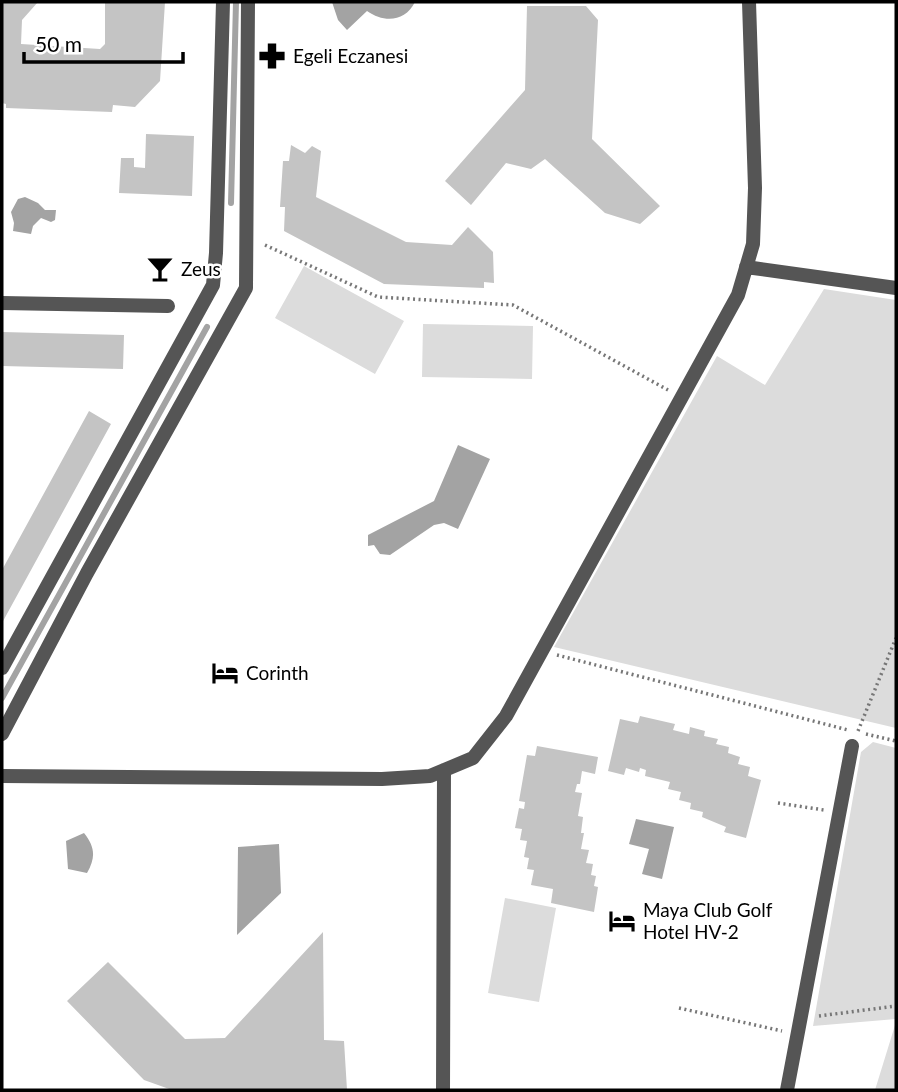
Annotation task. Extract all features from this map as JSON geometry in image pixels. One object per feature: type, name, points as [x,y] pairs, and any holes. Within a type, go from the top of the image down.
[{"type":"street","points":[[2,668],[213,285],[223,2]]},
{"type":"street","points":[[2,734],[87,573],[246,289],[248,2]]},
{"type":"street","points":[[2,776],[329,781],[430,776],[473,758],[506,716],[738,295],[753,244],[755,188],[749,2]]},
{"type":"street","points":[[746,267],[896,288]]},
{"type":"street","points":[[2,303],[167,306]]},
{"type":"street","points":[[787,1090],[855,739]]},
{"type":"street","points":[[443,1090],[444,770]]},
{"type":"path","points":[[246,236],[377,297],[513,305],[682,398]]},
{"type":"path","points":[[855,739],[896,638]]},
{"type":"path","points":[[542,651],[855,739],[896,741]]},
{"type":"path","points":[[778,803],[840,813]]},
{"type":"path","points":[[800,1019],[896,1006]]},
{"type":"path","points":[[679,1009],[797,1034]]},
{"type":"shaded area","points":[[332,2],[415,2],[406,14],[394,19],[367,11],[347,30],[338,20]]},
{"type":"shaded area","points":[[25,197],[45,210],[56,210],[55,220],[51,222],[41,218],[33,226],[31,234],[13,231],[11,212],[18,199]]},
{"type":"shaded area","points":[[304,266],[404,321],[375,374],[275,318]]},
{"type":"shaded area","points":[[824,289],[896,300],[896,728],[554,647],[717,356],[765,385]]},
{"type":"shaded area","points":[[423,324],[533,326],[532,379],[422,377]]},
{"type":"shaded area","points":[[458,445],[490,459],[458,529],[444,523],[434,525],[390,555],[380,554],[374,545],[368,546],[368,535],[434,501]]},
{"type":"shaded area","points":[[873,742],[896,748],[896,1019],[813,1026],[861,752]]},
{"type":"shaded area","points":[[636,819],[674,827],[662,879],[642,874],[649,849],[629,844]]},
{"type":"shaded area","points":[[84,833],[93,852],[87,873],[68,869],[66,841]]},
{"type":"shaded area","points":[[279,844],[281,893],[237,935],[238,847]]},
{"type":"shaded area","points":[[505,898],[556,908],[539,1002],[488,993]]},
{"type":"shaded area","points":[[896,1022],[896,1090],[875,1090]]},
{"type":"building","points":[[2,2],[38,2],[22,20],[21,44],[100,49],[105,44],[105,2],[165,2],[160,81],[135,107],[113,105],[112,112],[6,108],[6,104],[2,103]]},
{"type":"building","points":[[527,6],[586,6],[598,20],[592,139],[660,206],[640,224],[605,213],[545,159],[531,169],[506,163],[471,205],[445,181],[525,90]]},
{"type":"building","points":[[146,134],[194,136],[192,196],[119,193],[121,158],[134,158],[134,167],[145,168]]},
{"type":"building","points":[[291,145],[305,153],[312,146],[321,151],[316,197],[406,242],[452,245],[468,227],[493,252],[494,283],[484,282],[484,288],[384,284],[284,231],[285,207],[280,207],[283,161],[289,161]]},
{"type":"building","points":[[2,332],[124,335],[123,369],[2,366]]},
{"type":"building","points":[[89,411],[111,424],[2,623],[2,570]]},
{"type":"building","points":[[640,716],[675,724],[673,730],[689,734],[690,727],[705,731],[704,736],[718,739],[716,744],[729,747],[728,753],[740,757],[738,764],[750,767],[748,776],[761,780],[746,838],[724,832],[726,827],[702,817],[703,812],[690,809],[691,803],[679,800],[681,792],[668,789],[670,782],[645,776],[646,770],[640,768],[639,772],[626,768],[624,775],[608,771],[620,719],[638,723]]},
{"type":"building","points":[[537,746],[598,757],[595,774],[582,771],[580,784],[577,784],[575,792],[582,793],[578,816],[583,817],[581,849],[589,850],[586,863],[593,864],[591,875],[596,876],[594,886],[598,887],[594,912],[551,903],[553,889],[531,885],[534,870],[527,869],[529,858],[524,857],[527,841],[520,840],[522,829],[515,828],[519,808],[524,809],[525,802],[519,801],[527,755],[535,756]]},
{"type":"building","points":[[323,932],[324,1040],[344,1041],[347,1090],[172,1090],[144,1080],[67,1001],[108,962],[185,1039],[225,1038]]},
{"type":"waterway","points":[[231,203],[236,2]]},
{"type":"waterway","points":[[2,698],[207,327]]},
{"type":"place","name":"Egeli Eczanesi","points":[[272,56]]},
{"type":"place","name":"Zeus","points":[[160,269]]},
{"type":"place","name":"Corinth","points":[[225,673]]},
{"type":"place","name":"Maya Club Golf Hotel HV-2","points":[[622,921]]}]
